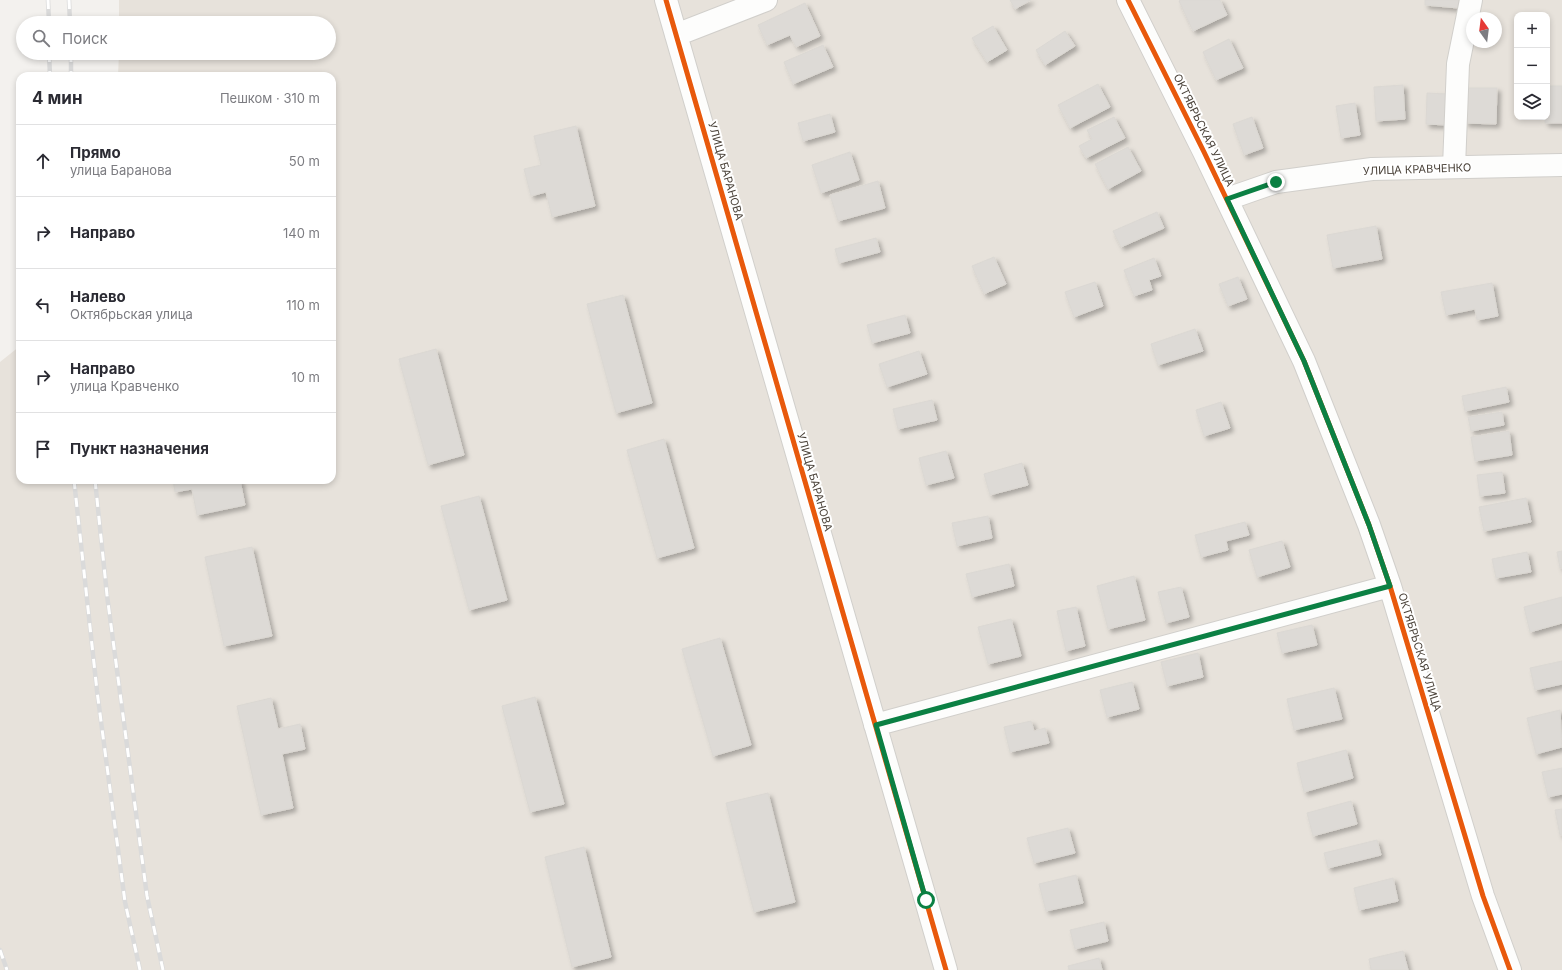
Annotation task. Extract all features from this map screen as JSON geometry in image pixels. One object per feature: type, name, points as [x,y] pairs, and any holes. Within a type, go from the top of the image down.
[{"type":"street","name":"УЛИЦА БАРАНОВА","points":[[666,0],[946,970]]},
{"type":"street","points":[[676,34],[766,0]]},
{"type":"street","name":"ОКТЯБРЬСКАЯ УЛИЦА","points":[[1128,0],[1227,199],[1304,361],[1369,525],[1390,586],[1483,896],[1510,970]]},
{"type":"street","points":[[1454,167],[1458,64],[1470,0]]},
{"type":"street","name":"УЛИЦА КРАВЧЕНКО","points":[[1227,199],[1276,182],[1372,169],[1562,165]]},
{"type":"street","points":[[876,725],[1390,586]]},
{"type":"shaded area","points":[[119,0],[1562,0],[1562,970],[0,970],[0,362],[16,349],[16,484],[336,484],[336,72],[118,72],[119,60],[336,60],[336,16],[119,16]]},
{"type":"building","points":[[1010,0],[1031,0],[1015,9]]},
{"type":"building","points":[[1220,0],[1227,15],[1193,31],[1179,1]]},
{"type":"building","points":[[1425,0],[1459,0],[1458,8],[1425,5]]},
{"type":"building","points":[[805,3],[820,36],[796,47],[790,35],[767,45],[758,25]]},
{"type":"building","points":[[993,26],[1007,50],[987,62],[972,38]]},
{"type":"building","points":[[1065,31],[1075,46],[1045,65],[1036,50]]},
{"type":"building","points":[[1229,39],[1243,68],[1216,80],[1203,52]]},
{"type":"building","points":[[823,45],[833,67],[793,84],[784,62]]},
{"type":"building","points":[[1098,84],[1110,107],[1070,128],[1058,105]]},
{"type":"building","points":[[1403,85],[1405,119],[1376,121],[1374,87]]},
{"type":"building","points":[[1550,86],[1562,86],[1562,123],[1545,123],[1545,120],[1550,120]]},
{"type":"building","points":[[1466,88],[1497,88],[1496,124],[1465,123]]},
{"type":"building","points":[[1427,93],[1448,94],[1447,125],[1426,124]]},
{"type":"building","points":[[1355,103],[1360,135],[1341,138],[1336,106]]},
{"type":"building","points":[[830,114],[835,132],[803,141],[798,123]]},
{"type":"building","points":[[1114,117],[1125,138],[1086,158],[1079,146],[1092,139],[1087,130]]},
{"type":"building","points":[[1252,117],[1263,148],[1244,155],[1233,124]]},
{"type":"building","points":[[576,126],[595,206],[552,217],[546,192],[531,196],[524,169],[541,165],[534,136]]},
{"type":"building","points":[[1128,147],[1141,171],[1108,189],[1095,164]]},
{"type":"building","points":[[850,152],[859,180],[821,193],[812,165]]},
{"type":"building","points":[[878,181],[885,208],[838,221],[830,195]]},
{"type":"building","points":[[1157,212],[1164,228],[1121,247],[1113,231]]},
{"type":"building","points":[[1376,226],[1382,259],[1333,268],[1327,235]]},
{"type":"building","points":[[876,238],[880,252],[839,263],[835,249]]},
{"type":"building","points":[[994,257],[1006,284],[984,294],[972,266]]},
{"type":"building","points":[[1154,258],[1161,276],[1149,280],[1152,290],[1134,296],[1124,270]]},
{"type":"building","points":[[1238,277],[1247,299],[1228,306],[1219,284]]},
{"type":"building","points":[[1095,282],[1103,306],[1074,317],[1065,292]]},
{"type":"building","points":[[1492,283],[1498,316],[1477,320],[1475,309],[1446,315],[1441,292]]},
{"type":"building","points":[[623,295],[652,403],[616,413],[587,304]]},
{"type":"building","points":[[905,315],[910,333],[872,343],[867,325]]},
{"type":"building","points":[[1195,329],[1203,351],[1158,365],[1151,344]]},
{"type":"building","points":[[436,349],[464,455],[428,465],[399,359]]},
{"type":"building","points":[[919,351],[927,374],[887,387],[879,364]]},
{"type":"building","points":[[1506,387],[1509,402],[1465,411],[1462,396]]},
{"type":"building","points":[[932,400],[937,420],[898,429],[893,409]]},
{"type":"building","points":[[1221,402],[1230,428],[1204,436],[1196,410]]},
{"type":"building","points":[[1502,412],[1504,425],[1471,431],[1468,417]]},
{"type":"building","points":[[1509,431],[1512,455],[1475,461],[1471,437]]},
{"type":"building","points":[[664,439],[694,548],[657,558],[627,450]]},
{"type":"building","points":[[946,451],[954,478],[926,485],[919,458]]},
{"type":"building","points":[[1022,463],[1028,485],[990,495],[984,474]]},
{"type":"building","points":[[1502,472],[1505,493],[1480,496],[1477,475]]},
{"type":"building","points":[[174,484],[241,484],[245,505],[197,515],[192,489],[175,492]]},
{"type":"building","points":[[479,496],[507,600],[469,610],[441,506]]},
{"type":"building","points":[[1526,498],[1531,522],[1484,531],[1479,507]]},
{"type":"building","points":[[988,516],[992,538],[957,546],[952,523]]},
{"type":"building","points":[[1245,522],[1249,535],[1226,541],[1228,550],[1201,557],[1195,535]]},
{"type":"building","points":[[1282,541],[1290,567],[1257,577],[1249,550]]},
{"type":"building","points":[[252,547],[272,636],[224,646],[205,557]]},
{"type":"building","points":[[1562,551],[1562,568],[1560,568],[1557,552]]},
{"type":"building","points":[[1527,552],[1531,572],[1496,578],[1492,559]]},
{"type":"building","points":[[1009,564],[1014,586],[972,597],[966,574]]},
{"type":"building","points":[[1134,576],[1145,620],[1108,629],[1097,586]]},
{"type":"building","points":[[1181,587],[1189,617],[1166,623],[1158,592]]},
{"type":"building","points":[[1562,597],[1562,623],[1530,632],[1524,607]]},
{"type":"building","points":[[1076,607],[1085,646],[1066,651],[1057,611]]},
{"type":"building","points":[[1011,619],[1021,656],[988,664],[978,627]]},
{"type":"building","points":[[1312,625],[1317,645],[1282,653],[1277,633]]},
{"type":"building","points":[[720,638],[751,745],[713,756],[682,649]]},
{"type":"building","points":[[1198,653],[1203,677],[1167,686],[1161,662]]},
{"type":"building","points":[[1562,661],[1562,684],[1535,690],[1530,668]]},
{"type":"building","points":[[1132,682],[1139,709],[1107,717],[1100,690]]},
{"type":"building","points":[[1334,688],[1342,719],[1294,730],[1287,699]]},
{"type":"building","points":[[535,697],[564,804],[530,812],[502,706]]},
{"type":"building","points":[[271,698],[278,729],[300,724],[305,749],[282,754],[293,808],[261,815],[237,706]]},
{"type":"building","points":[[1560,710],[1562,747],[1536,754],[1527,718]]},
{"type":"building","points":[[1031,721],[1034,731],[1045,728],[1049,743],[1010,752],[1004,727]]},
{"type":"building","points":[[1346,750],[1353,778],[1304,792],[1297,763]]},
{"type":"building","points":[[1562,768],[1562,794],[1548,797],[1542,772]]},
{"type":"building","points":[[768,793],[795,902],[754,912],[726,803]]},
{"type":"building","points":[[1351,801],[1357,824],[1313,836],[1307,813]]},
{"type":"building","points":[[1562,809],[1562,835],[1560,835],[1555,810]]},
{"type":"building","points":[[1068,828],[1075,853],[1034,863],[1027,838]]},
{"type":"building","points":[[1377,840],[1381,855],[1328,868],[1324,853]]},
{"type":"building","points":[[584,847],[611,957],[572,967],[545,857]]},
{"type":"building","points":[[1076,875],[1083,903],[1046,911],[1039,884]]},
{"type":"building","points":[[1393,878],[1398,901],[1359,910],[1354,888]]},
{"type":"building","points":[[1104,922],[1108,941],[1075,949],[1070,930]]},
{"type":"building","points":[[1403,951],[1408,970],[1371,970],[1369,959]]},
{"type":"building","points":[[1099,958],[1102,970],[1069,970],[1068,966]]},
{"type":"railway","points":[[48,0],[49,16]]},
{"type":"railway","points":[[69,0],[70,16]]},
{"type":"railway","points":[[49,60],[50,72]]},
{"type":"railway","points":[[71,60],[71,72]]},
{"type":"railway","points":[[74,484],[97,691],[125,902],[140,970]]},
{"type":"railway","points":[[95,484],[107,595],[147,896],[163,970]]},
{"type":"railway","points":[[0,950],[7,970]]},
{"type":"cycle path","points":[[666,0],[946,970]]},
{"type":"cycle path","points":[[1128,0],[1204,152],[1304,361],[1369,525],[1390,586],[1483,896],[1510,970]]},
{"type":"route","points":[[926,900],[876,725],[1390,586],[1369,525],[1304,361],[1227,199],[1276,182]]}]
